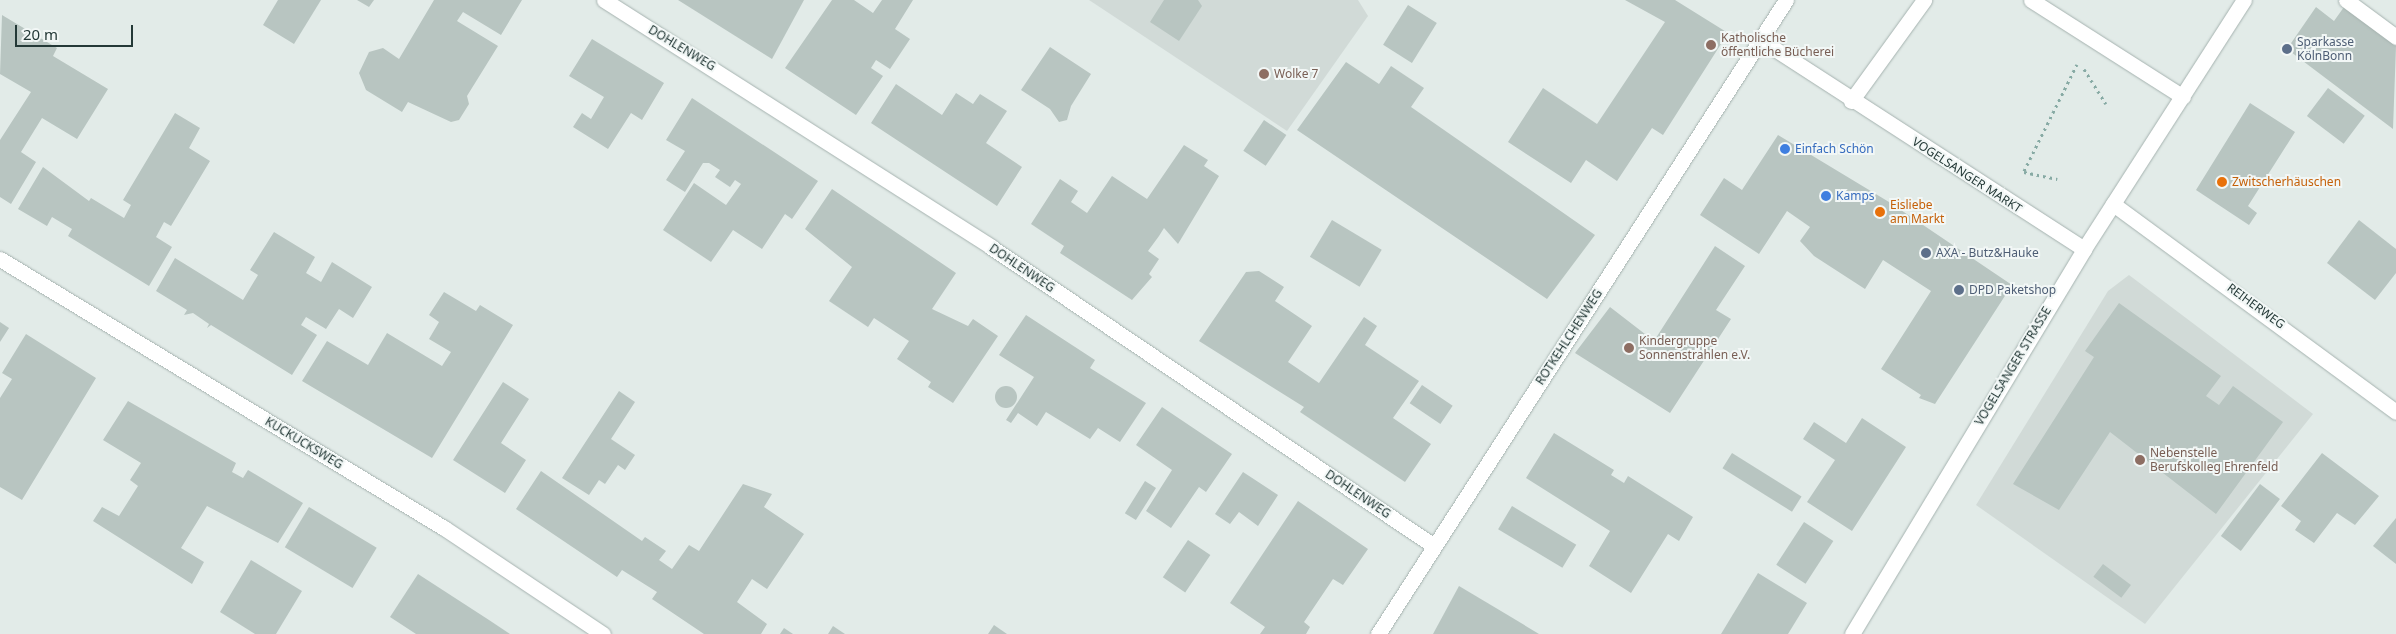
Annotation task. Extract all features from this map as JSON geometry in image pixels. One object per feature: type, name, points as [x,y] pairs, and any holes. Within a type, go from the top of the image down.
[{"type":"street","name":"DOHLENWEG","points":[[604,0],[991,247],[1434,546]]},
{"type":"street","points":[[1761,40],[1786,0]]},
{"type":"street","points":[[1851,101],[1924,0]]},
{"type":"street","points":[[2031,0],[2183,97]]},
{"type":"street","name":"VOGELSANGER STRASSE","points":[[1852,634],[2084,250],[2244,0]]},
{"type":"street","points":[[2346,0],[2396,37]]},
{"type":"street","name":"ROTKEHLCHENWEG","points":[[1378,634],[1761,40]]},
{"type":"street","name":"VOGELSANGER MARKT","points":[[1761,40],[1851,101],[2084,250]]},
{"type":"street","name":"REIHERWEG","points":[[2113,204],[2396,412]]},
{"type":"street","name":"KUCKUCKSWEG","points":[[0,259],[444,528],[603,634]]},
{"type":"path","points":[[2024,171],[2078,61]]},
{"type":"shaded area","name":"Wolke 7","points":[[1089,0],[1358,0],[1368,16],[1287,131]]},
{"type":"shaded area","name":"Nebenstelle Berufskolleg Ehrenfeld","points":[[2129,275],[2313,414],[2145,624],[1976,505],[2108,291]]},
{"type":"building","points":[[278,0],[321,0],[294,44],[263,25]]},
{"type":"building","points":[[357,0],[374,0],[369,7]]},
{"type":"building","points":[[434,0],[522,0],[501,35],[463,12],[457,21],[498,46],[467,96],[469,104],[459,120],[451,122],[408,102],[402,112],[366,90],[359,73],[369,52],[383,48],[399,59]]},
{"type":"building","points":[[678,0],[804,0],[772,59]]},
{"type":"building","points":[[832,0],[854,0],[873,13],[882,0],[913,0],[895,29],[910,39],[890,69],[876,60],[871,68],[883,76],[856,115],[785,68]]},
{"type":"building","points":[[1164,0],[1198,0],[1202,6],[1179,41],[1150,22]]},
{"type":"building","points":[[1625,0],[1675,0],[1728,33],[1663,135],[1652,128],[1617,181],[1586,160],[1571,183],[1508,142],[1543,88],[1597,124],[1665,22]]},
{"type":"building","points":[[1408,5],[1437,23],[1412,63],[1383,45]]},
{"type":"building","points":[[2316,7],[2334,21],[2344,7],[2396,46],[2393,129],[2287,49]]},
{"type":"building","points":[[2,15],[57,48],[53,56],[108,89],[77,139],[42,118],[21,152],[36,162],[11,204],[0,197],[0,140],[31,92],[0,74]]},
{"type":"building","points":[[592,39],[664,83],[642,120],[631,113],[608,149],[573,127],[582,113],[591,119],[604,97],[569,76]]},
{"type":"building","points":[[1050,47],[1091,74],[1071,106],[1067,120],[1059,122],[1050,109],[1021,90]]},
{"type":"building","points":[[1346,62],[1379,84],[1391,66],[1424,88],[1411,107],[1595,235],[1547,299],[1297,130]]},
{"type":"building","points":[[896,84],[942,115],[956,93],[973,104],[980,94],[1007,111],[986,143],[1022,167],[997,206],[871,123]]},
{"type":"building","points":[[2328,88],[2365,116],[2344,144],[2307,116]]},
{"type":"building","points":[[692,98],[818,181],[792,219],[785,214],[762,249],[733,230],[711,262],[663,230],[694,183],[726,205],[741,184],[735,180],[730,187],[715,177],[720,170],[709,163],[703,163],[685,192],[666,180],[685,151],[666,140]]},
{"type":"building","points":[[2250,103],[2295,132],[2248,206],[2257,213],[2249,225],[2196,190]]},
{"type":"building","points":[[175,113],[200,128],[189,148],[210,161],[171,226],[164,222],[156,237],[172,247],[149,286],[68,236],[72,229],[52,217],[47,226],[18,209],[43,167],[89,201],[91,198],[124,218],[131,205],[123,200]]},
{"type":"building","points":[[1264,120],[1286,135],[1266,166],[1243,151]]},
{"type":"building","points":[[1778,135],[1889,202],[2012,285],[1935,404],[1919,398],[1921,395],[1881,369],[1931,291],[1883,260],[1865,289],[1814,256],[1800,241],[1810,227],[1787,211],[1759,254],[1700,215],[1724,178],[1742,190]]},
{"type":"building","points":[[1184,145],[1208,160],[1204,166],[1219,176],[1178,244],[1164,228],[1148,251],[1159,259],[1149,274],[1152,277],[1132,300],[1060,253],[1064,246],[1031,224],[1060,179],[1078,191],[1071,202],[1087,213],[1112,176],[1147,199]]},
{"type":"building","points":[[832,189],[956,273],[932,309],[968,326],[973,319],[998,336],[953,403],[928,387],[931,382],[897,359],[909,341],[874,318],[868,327],[829,301],[852,267],[805,229]]},
{"type":"building","points":[[1332,220],[1382,250],[1360,287],[1310,257]]},
{"type":"building","points":[[2359,220],[2396,249],[2396,273],[2375,300],[2327,263]]},
{"type":"building","points":[[274,232],[315,257],[306,273],[321,282],[332,262],[372,287],[353,318],[339,309],[326,329],[306,317],[301,325],[317,335],[292,375],[211,325],[207,328],[209,324],[193,313],[184,315],[187,310],[156,291],[175,258],[243,300],[258,275],[250,270]]},
{"type":"building","points":[[1715,246],[1745,266],[1716,310],[1731,319],[1670,413],[1575,353],[1610,307],[1654,341]]},
{"type":"building","points":[[1259,271],[1284,287],[1275,301],[1312,326],[1288,362],[1319,383],[1364,317],[1377,326],[1365,345],[1419,381],[1393,418],[1431,444],[1405,482],[1300,412],[1304,407],[1199,341],[1246,272]]},
{"type":"building","points":[[444,292],[476,311],[480,305],[513,325],[432,458],[302,381],[327,341],[368,365],[387,333],[442,366],[451,352],[429,339],[439,322],[429,315]]},
{"type":"building","points":[[2119,303],[2221,376],[2206,396],[2219,405],[2233,386],[2283,422],[2216,514],[2110,432],[2059,510],[2013,484],[2094,357],[2085,351]]},
{"type":"building","points":[[1026,315],[1095,360],[1090,368],[1146,403],[1120,442],[1098,428],[1090,439],[1046,412],[1037,426],[1018,413],[1011,423],[1006,420],[1034,377],[999,355]]},
{"type":"building","points":[[0,322],[9,328],[0,342]]},
{"type":"building","points":[[26,334],[96,378],[22,500],[0,487],[0,398],[12,379],[2,373]]},
{"type":"building","points":[[503,382],[529,399],[501,443],[526,460],[505,493],[453,460]]},
{"type":"building","points":[[1422,385],[1453,406],[1440,424],[1410,403]]},
{"type":"building","points":[[1002,386],[1010,386],[1017,393],[1017,401],[1010,408],[1002,408],[995,401],[995,393]]},
{"type":"building","points":[[619,391],[635,402],[611,439],[635,455],[625,470],[618,465],[605,484],[599,480],[589,495],[562,478]]},
{"type":"building","points":[[128,401],[236,463],[232,472],[243,478],[248,470],[303,503],[278,543],[207,506],[181,548],[204,562],[192,584],[93,521],[102,507],[119,516],[138,486],[130,480],[141,463],[103,440]]},
{"type":"building","points":[[1162,407],[1232,454],[1206,492],[1199,487],[1171,528],[1146,511],[1172,470],[1136,445]]},
{"type":"building","points":[[1862,418],[1906,447],[1852,531],[1807,502],[1835,460],[1803,439],[1814,422],[1846,443]]},
{"type":"building","points":[[1554,433],[1614,470],[1611,475],[1624,483],[1628,476],[1693,517],[1679,541],[1668,534],[1631,593],[1589,566],[1610,531],[1526,478]]},
{"type":"building","points":[[1732,453],[1802,496],[1792,512],[1722,468]]},
{"type":"building","points":[[2322,453],[2379,496],[2355,525],[2337,513],[2314,543],[2295,530],[2301,521],[2281,506]]},
{"type":"building","points":[[541,471],[642,541],[645,537],[666,551],[659,560],[672,569],[689,545],[699,551],[743,484],[772,494],[764,507],[804,534],[767,589],[752,579],[737,602],[767,624],[761,634],[704,634],[652,599],[657,592],[622,570],[617,577],[516,509]]},
{"type":"building","points":[[1243,472],[1278,495],[1258,526],[1239,512],[1230,524],[1215,514]]},
{"type":"building","points":[[1145,481],[1156,488],[1136,520],[1125,513]]},
{"type":"building","points":[[2260,484],[2280,499],[2241,551],[2221,536]]},
{"type":"building","points":[[1298,501],[1368,549],[1343,585],[1333,579],[1304,622],[1310,627],[1306,634],[1260,634],[1265,627],[1230,603]]},
{"type":"building","points":[[1512,506],[1576,545],[1562,568],[1498,529]]},
{"type":"building","points":[[309,507],[377,548],[353,588],[285,547]]},
{"type":"building","points":[[2396,518],[2396,564],[2373,546]]},
{"type":"building","points":[[1804,522],[1833,541],[1806,584],[1776,565]]},
{"type":"building","points":[[1188,540],[1210,555],[1185,592],[1163,577]]},
{"type":"building","points":[[251,560],[302,591],[276,634],[255,634],[220,612]]},
{"type":"building","points":[[2103,564],[2131,585],[2121,598],[2093,577]]},
{"type":"building","points":[[1758,573],[1807,603],[1788,634],[1721,634]]},
{"type":"building","points":[[418,574],[510,634],[416,634],[390,617]]},
{"type":"building","points":[[1459,586],[1506,614],[1539,634],[1433,634]]},
{"type":"building","points":[[994,625],[1007,634],[988,634]]},
{"type":"building","points":[[833,626],[845,634],[828,634]]},
{"type":"building","points":[[784,628],[793,634],[780,634]]},
{"type":"place","name":"Katholische öffentliche Bücherei","points":[[1711,45]]},
{"type":"place","name":"Sparkasse KölnBonn","points":[[2287,49]]},
{"type":"place","name":"Wolke 7","points":[[1264,74]]},
{"type":"place","name":"Einfach Schön","points":[[1785,149]]},
{"type":"place","name":"Zwitscherhäuschen","points":[[2222,182]]},
{"type":"place","name":"Kamps","points":[[1826,196]]},
{"type":"place","name":"Eisliebe am Markt","points":[[1880,212]]},
{"type":"place","name":"AXA - Butz&Hauke","points":[[1926,253]]},
{"type":"place","name":"DPD Paketshop","points":[[1959,290]]},
{"type":"place","name":"Kindergruppe Sonnenstrahlen e.V.","points":[[1629,348]]},
{"type":"place","name":"Nebenstelle Berufskolleg Ehrenfeld","points":[[2140,460]]}]
